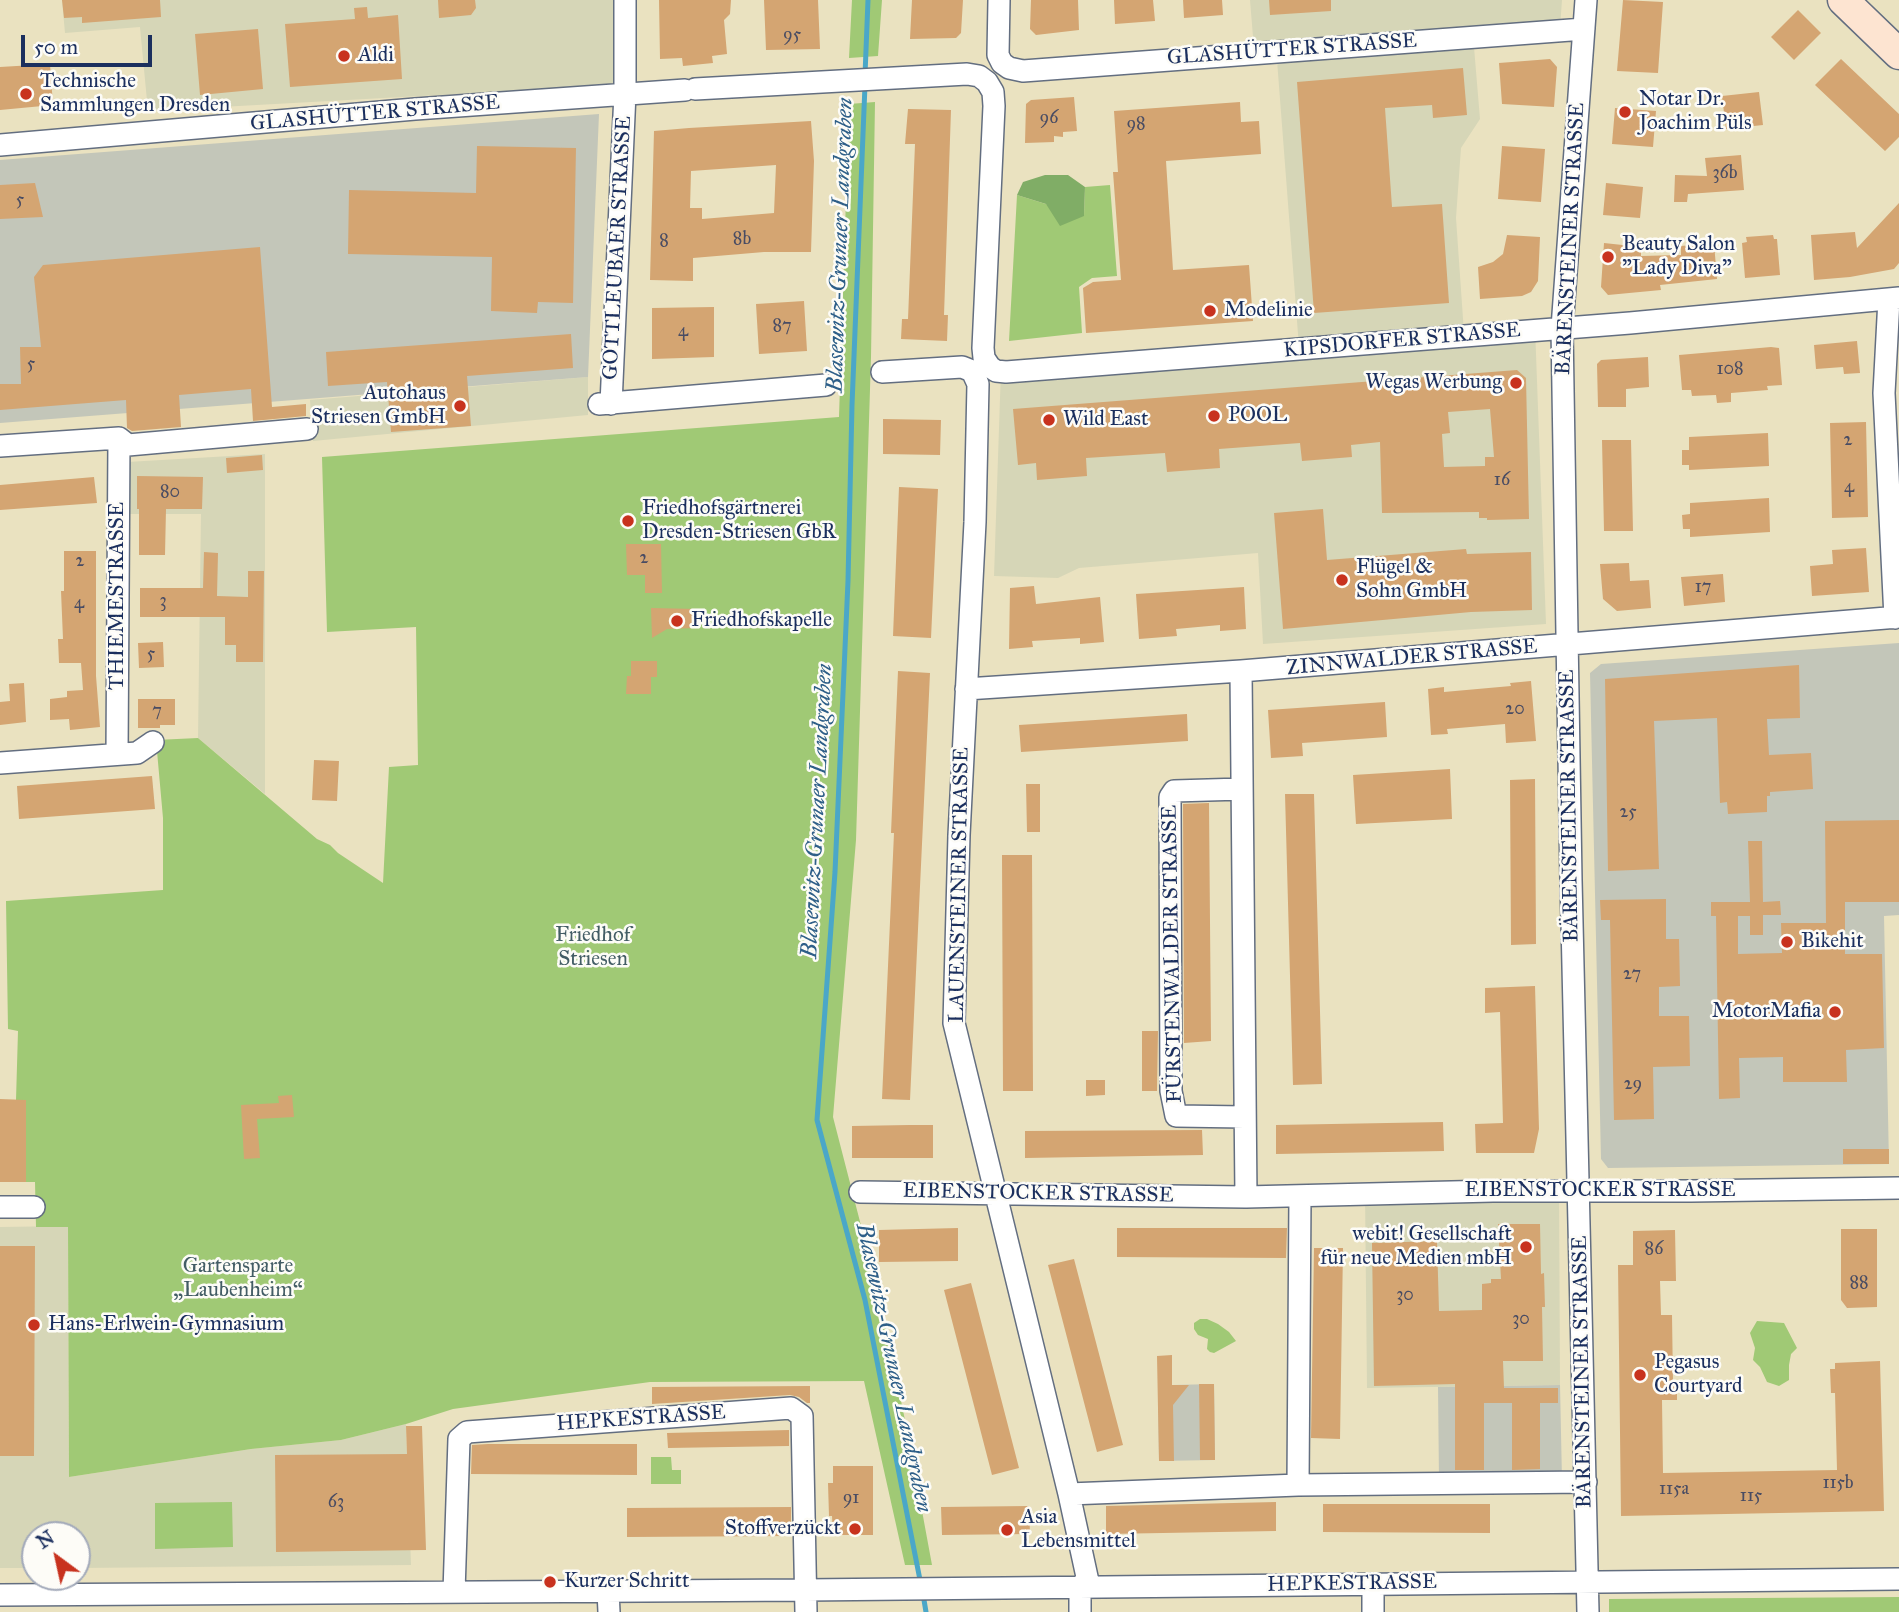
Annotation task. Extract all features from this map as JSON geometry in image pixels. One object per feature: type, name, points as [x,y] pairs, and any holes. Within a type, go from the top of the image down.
[{"type":"main road","points":[[1843,0],[1899,54]]},
{"type":"street","name":"GOTTLEUBAER STRASSE","points":[[625,0],[625,93],[605,404],[825,385]]},
{"type":"street","name":"GLASHÜTTER STRASSE","points":[[999,0],[998,55],[1002,63],[1009,68],[1023,71],[1584,29]]},
{"type":"street","name":"BÄRENSTEINER STRASSE","points":[[1586,0],[1562,328],[1571,880],[1588,1612]]},
{"type":"street","name":"GLASHÜTTER STRASSE","points":[[0,145],[625,93],[967,74],[978,76],[987,82]]},
{"type":"street","name":"LAUENSTEINER STRASSE","points":[[987,82],[993,92],[994,106],[959,835],[954,1023],[1069,1494],[1084,1586],[1080,1612]]},
{"type":"street","name":"KIPSDORFER STRASSE","points":[[882,372],[962,367],[972,371],[1006,372],[1894,299]]},
{"type":"street","points":[[1894,299],[1884,393],[1897,618]]},
{"type":"street","points":[[0,446],[119,438],[128,445],[307,429]]},
{"type":"street","name":"THIEMESTRASSE","points":[[117,754],[119,438]]},
{"type":"street","name":"ZINNWALDER STRASSE","points":[[967,690],[1241,671],[1897,618]]},
{"type":"street","points":[[1241,671],[1245,1197]]},
{"type":"street","points":[[0,762],[137,753],[153,742]]},
{"type":"street","name":"FÜRSTENWALDER STRASSE","points":[[1242,789],[1174,791],[1170,797],[1171,1091],[1176,1116],[1245,1117]]},
{"type":"street","name":"EIBENSTOCKER STRASSE","points":[[860,1192],[1245,1197],[1579,1189],[1691,1191],[1899,1188]]},
{"type":"street","points":[[1298,1485],[1300,1195]]},
{"type":"street","points":[[0,1207],[34,1207]]},
{"type":"street","name":"HEPKESTRASSE","points":[[454,1592],[459,1440],[467,1432],[791,1408],[802,1416],[805,1590]]},
{"type":"street","points":[[1069,1494],[1298,1485],[1586,1482]]},
{"type":"street","name":"HEPKESTRASSE","points":[[0,1595],[98,1603],[454,1592],[609,1601],[805,1590],[1899,1579]]},
{"type":"street","points":[[1373,1584],[1373,1612]]},
{"type":"street","points":[[805,1590],[806,1612]]},
{"type":"shaded area","points":[[62,0],[617,0],[620,85],[148,111],[140,27],[65,33]]},
{"type":"shaded area","points":[[1250,0],[1562,0],[1560,28],[1473,35],[1480,119],[1461,148],[1456,218],[1464,333],[1535,327],[1546,624],[1263,644],[1258,553],[1079,568],[1058,578],[994,576],[1001,369],[1299,347],[1276,47],[1254,49]]},
{"type":"shaded area","points":[[599,114],[588,377],[0,423],[0,160]]},
{"type":"shaded area","points":[[588,377],[588,415],[313,441],[310,400]]},
{"type":"shaded area","points":[[265,454],[265,794],[198,738],[201,514],[127,514],[127,462]]},
{"type":"shaded area","points":[[1899,643],[1899,915],[1884,916],[1889,1164],[1608,1168],[1601,1159],[1590,673],[1601,664]]},
{"type":"shaded area","points":[[1559,1187],[1560,1385],[1367,1388],[1365,1191]]},
{"type":"shaded area","name":"Hans-Erlwein-Gymnasium","points":[[68,1226],[69,1477],[251,1449],[341,1440],[406,1424],[411,1565],[91,1568],[91,1521],[21,1521],[21,1568],[0,1568],[0,1227]]},
{"type":"shaded area","points":[[1214,1384],[1215,1460],[1159,1461],[1158,1397],[1173,1396],[1173,1385]]},
{"type":"shaded area","points":[[1560,1385],[1562,1480],[1439,1481],[1438,1387]]},
{"type":"green space","points":[[852,0],[882,0],[878,56],[849,58]]},
{"type":"green space","points":[[875,102],[871,357],[856,840],[833,1117],[882,1307],[932,1565],[905,1565],[864,1381],[650,1382],[453,1409],[341,1440],[251,1449],[69,1477],[68,1227],[36,1227],[35,1182],[26,1182],[26,1101],[16,1100],[18,1031],[8,1029],[6,901],[163,890],[163,818],[156,740],[198,738],[317,839],[330,845],[383,883],[389,767],[418,765],[416,627],[327,632],[322,457],[839,417],[849,104]]},
{"type":"green space","points":[[1045,175],[1068,175],[1085,187],[1084,216],[1060,226],[1046,204],[1017,195],[1023,182]]},
{"type":"green space","points":[[1110,185],[1117,276],[1092,278],[1079,287],[1082,333],[1009,341],[1017,195],[1084,216],[1085,187]]},
{"type":"green space","points":[[1200,1319],[1218,1324],[1236,1341],[1214,1353],[1210,1352],[1207,1349],[1208,1339],[1198,1335],[1194,1329],[1194,1323]]},
{"type":"green space","points":[[1757,1321],[1784,1323],[1797,1348],[1791,1354],[1789,1380],[1779,1386],[1767,1382],[1760,1367],[1753,1360],[1755,1348],[1750,1333]]},
{"type":"green space","points":[[651,1457],[671,1457],[672,1470],[681,1470],[681,1484],[651,1484]]},
{"type":"green space","points":[[232,1502],[233,1547],[155,1549],[155,1503]]},
{"type":"green space","points":[[1899,1597],[1899,1612],[1609,1612],[1609,1599]]},
{"type":"building","points":[[62,0],[160,0],[161,17],[82,23],[82,17],[64,18]]},
{"type":"building","points":[[438,0],[475,0],[476,8],[471,15],[439,18]]},
{"type":"building","points":[[659,0],[731,0],[730,14],[724,20],[727,54],[712,56],[713,63],[683,66],[682,58],[660,59]]},
{"type":"building","points":[[764,0],[818,0],[820,49],[766,50]]},
{"type":"building","points":[[912,0],[963,0],[961,33],[956,38],[910,39]]},
{"type":"building","points":[[1031,0],[1078,0],[1079,30],[1036,35],[1030,29]]},
{"type":"building","points":[[1114,0],[1153,0],[1155,21],[1115,24]]},
{"type":"building","points":[[1183,0],[1222,0],[1223,15],[1184,18]]},
{"type":"building","points":[[1269,0],[1331,0],[1331,11],[1270,15]]},
{"type":"building","points":[[1623,0],[1663,2],[1658,73],[1617,71]]},
{"type":"building","name":"Aldi","points":[[367,7],[368,18],[398,15],[402,79],[290,87],[285,24],[355,19],[354,8]]},
{"type":"building","points":[[1798,10],[1821,33],[1794,60],[1771,37]]},
{"type":"building","points":[[258,29],[263,89],[200,95],[195,34]]},
{"type":"building","points":[[1550,59],[1557,67],[1554,107],[1502,104],[1499,63]]},
{"type":"building","points":[[1841,59],[1899,114],[1899,137],[1885,151],[1815,85]]},
{"type":"building","name":"Technische Sammlungen Dresden","points":[[50,64],[53,105],[0,110],[0,67]]},
{"type":"building","points":[[1463,68],[1467,115],[1433,118],[1432,105],[1385,108],[1392,207],[1442,204],[1449,303],[1314,313],[1297,82]]},
{"type":"building","points":[[1759,92],[1763,125],[1726,129],[1722,96]]},
{"type":"building","points":[[1074,97],[1077,131],[1063,132],[1063,137],[1054,136],[1054,142],[1025,143],[1026,104],[1031,100]]},
{"type":"building","points":[[1240,102],[1241,122],[1259,121],[1261,154],[1166,161],[1173,270],[1249,265],[1253,321],[1086,333],[1083,288],[1093,282],[1121,280],[1113,172],[1118,172],[1114,111]]},
{"type":"building","points":[[1615,108],[1656,111],[1653,147],[1612,144]]},
{"type":"building","points":[[908,109],[951,110],[944,315],[948,315],[947,341],[901,339],[902,319],[908,319],[915,144],[905,144]]},
{"type":"building","points":[[811,121],[814,161],[811,252],[764,252],[693,258],[693,281],[650,280],[654,131]],"holes":[[[776,165],[774,213],[702,219],[702,208],[690,208],[691,171]]]},
{"type":"building","points":[[477,146],[576,148],[573,303],[538,302],[537,313],[491,311],[492,257],[348,254],[349,190],[476,193]]},
{"type":"building","points":[[1502,146],[1545,149],[1541,202],[1498,199]]},
{"type":"building","points":[[1741,155],[1744,190],[1688,194],[1687,202],[1674,202],[1675,175],[1707,176],[1705,158]]},
{"type":"building","points":[[35,183],[43,217],[0,219],[0,185]]},
{"type":"building","points":[[1606,183],[1643,187],[1640,218],[1603,215]]},
{"type":"building","points":[[1899,203],[1899,263],[1894,269],[1814,280],[1811,235],[1855,232],[1857,248]]},
{"type":"building","points":[[1507,235],[1540,237],[1538,281],[1531,292],[1522,296],[1480,299],[1478,267],[1493,262],[1503,254]]},
{"type":"building","points":[[1773,235],[1774,239],[1777,239],[1780,275],[1745,278],[1742,243],[1747,242],[1746,237]]},
{"type":"building","points":[[1604,243],[1641,247],[1641,256],[1681,255],[1681,246],[1714,243],[1717,279],[1660,285],[1661,290],[1608,295],[1601,287]]},
{"type":"building","points":[[260,247],[272,407],[306,404],[306,416],[253,421],[251,389],[179,395],[181,427],[132,431],[127,428],[126,400],[0,410],[0,384],[21,384],[20,347],[41,347],[34,277],[43,265]]},
{"type":"building","points":[[804,301],[807,351],[759,354],[756,304]]},
{"type":"building","points":[[714,307],[714,357],[652,359],[652,308]]},
{"type":"building","points":[[571,334],[573,368],[467,376],[471,426],[391,432],[387,382],[328,386],[326,352]]},
{"type":"building","points":[[1857,341],[1860,373],[1844,374],[1843,367],[1816,369],[1814,345]]},
{"type":"building","points":[[1779,348],[1782,385],[1767,386],[1768,390],[1731,393],[1731,402],[1717,403],[1716,395],[1692,396],[1691,390],[1682,390],[1679,355]]},
{"type":"building","points":[[1648,357],[1649,387],[1626,389],[1626,407],[1598,407],[1597,364],[1601,360]]},
{"type":"building","points":[[1517,370],[1526,378],[1529,519],[1487,520],[1479,518],[1479,512],[1382,513],[1380,442],[1351,445],[1352,457],[1302,461],[1300,443],[1219,449],[1220,468],[1167,472],[1165,453],[1086,458],[1087,476],[1037,480],[1036,463],[1018,465],[1013,409]],"holes":[[[1490,409],[1494,457],[1485,457],[1485,466],[1444,467],[1442,434],[1450,433],[1448,412]]]},
{"type":"building","points":[[883,419],[941,420],[940,455],[883,454]]},
{"type":"building","points":[[1866,422],[1868,517],[1832,518],[1830,423]]},
{"type":"building","points":[[1768,433],[1769,466],[1689,470],[1689,465],[1682,465],[1682,450],[1689,450],[1689,437]]},
{"type":"building","points":[[1602,440],[1631,440],[1633,531],[1604,531]]},
{"type":"building","points":[[262,455],[263,470],[227,473],[226,458]]},
{"type":"building","points":[[137,476],[203,477],[202,509],[166,509],[165,555],[139,555]]},
{"type":"building","points":[[94,477],[97,503],[0,510],[0,485]]},
{"type":"building","points":[[899,487],[938,489],[931,638],[893,636]]},
{"type":"building","points":[[1769,498],[1770,532],[1690,537],[1690,529],[1683,529],[1682,515],[1690,514],[1690,503]]},
{"type":"building","points":[[1323,509],[1327,560],[1466,549],[1467,554],[1531,552],[1532,610],[1471,612],[1283,629],[1274,513]]},
{"type":"building","points":[[626,544],[661,544],[662,593],[645,593],[645,575],[627,575]]},
{"type":"building","points":[[1866,548],[1869,592],[1812,596],[1810,566],[1833,564],[1832,550]]},
{"type":"building","points":[[64,551],[96,551],[96,676],[100,727],[70,730],[69,719],[50,720],[50,699],[67,697],[67,691],[83,690],[81,663],[59,663],[58,639],[63,639],[61,591],[64,591]]},
{"type":"building","points":[[204,552],[218,553],[217,596],[248,597],[248,571],[264,571],[263,662],[236,662],[236,645],[225,645],[225,617],[140,617],[140,588],[203,588]]},
{"type":"building","points":[[1629,563],[1630,581],[1649,580],[1651,608],[1617,611],[1603,599],[1600,564]]},
{"type":"building","points":[[1723,574],[1725,602],[1684,606],[1681,577]]},
{"type":"building","points":[[1034,586],[1036,604],[1100,597],[1104,642],[1080,644],[1080,638],[1032,641],[1033,647],[1009,649],[1010,588]]},
{"type":"building","points":[[1244,587],[1246,629],[1220,631],[1220,625],[1176,629],[1177,636],[1139,639],[1136,594]]},
{"type":"building","name":"Friedhofskapelle","points":[[651,608],[697,609],[704,619],[696,628],[667,629],[652,638]]},
{"type":"building","points":[[163,642],[164,667],[139,668],[138,643]]},
{"type":"building","points":[[631,661],[657,661],[657,677],[651,677],[651,694],[626,694],[627,676],[631,676]]},
{"type":"building","points":[[1799,665],[1800,718],[1767,719],[1769,755],[1811,753],[1813,789],[1770,792],[1770,796],[1767,796],[1767,812],[1728,814],[1727,802],[1720,803],[1717,718],[1654,721],[1659,869],[1608,871],[1605,679]]},
{"type":"building","points":[[898,671],[930,673],[910,1100],[882,1099]]},
{"type":"building","points":[[1531,681],[1536,741],[1506,743],[1505,724],[1447,729],[1448,734],[1431,735],[1428,689],[1444,687],[1444,692],[1511,686],[1510,683]]},
{"type":"building","points":[[24,683],[26,722],[0,725],[0,702],[10,701],[9,684]]},
{"type":"building","points":[[138,699],[175,699],[175,725],[138,728]]},
{"type":"building","points":[[1385,702],[1387,737],[1302,743],[1303,756],[1271,758],[1268,710]]},
{"type":"building","points":[[1187,714],[1188,741],[1021,752],[1019,725]]},
{"type":"building","points":[[314,760],[339,761],[337,801],[312,800]]},
{"type":"building","points":[[1450,769],[1452,819],[1356,824],[1353,775]]},
{"type":"building","points":[[152,776],[155,809],[19,819],[17,786]]},
{"type":"building","points":[[1535,779],[1536,944],[1511,945],[1510,780]]},
{"type":"building","points":[[1026,784],[1040,784],[1040,832],[1027,832]]},
{"type":"building","points":[[1285,794],[1314,794],[1322,1084],[1293,1085]]},
{"type":"building","points":[[1209,803],[1211,1041],[1184,1043],[1183,804]]},
{"type":"building","points":[[1899,820],[1899,902],[1845,902],[1845,954],[1882,954],[1884,1048],[1846,1050],[1847,1082],[1783,1082],[1783,1057],[1739,1058],[1740,1098],[1719,1099],[1716,916],[1711,916],[1711,902],[1750,902],[1748,841],[1762,841],[1763,902],[1780,901],[1781,915],[1763,915],[1763,935],[1750,935],[1750,916],[1738,916],[1738,954],[1782,953],[1781,923],[1826,923],[1825,821]]},
{"type":"building","points":[[1002,855],[1032,855],[1033,1091],[1003,1091]]},
{"type":"building","points":[[1666,899],[1666,939],[1679,939],[1680,986],[1659,987],[1659,1016],[1689,1016],[1690,1066],[1653,1067],[1654,1119],[1614,1120],[1610,920],[1601,920],[1600,900]]},
{"type":"building","points":[[1535,986],[1539,1129],[1534,1153],[1476,1153],[1475,1124],[1503,1123],[1500,1012],[1485,1013],[1485,988]]},
{"type":"building","points":[[1142,1031],[1158,1031],[1157,1091],[1142,1091]]},
{"type":"building","points":[[1086,1080],[1105,1080],[1105,1095],[1086,1096]]},
{"type":"building","points":[[292,1095],[294,1117],[257,1119],[260,1158],[244,1159],[241,1105],[279,1103],[278,1096]]},
{"type":"building","points":[[0,1099],[26,1100],[26,1182],[0,1182]]},
{"type":"building","points":[[1443,1122],[1444,1151],[1276,1154],[1276,1125]]},
{"type":"building","points":[[933,1125],[933,1158],[852,1158],[852,1126]]},
{"type":"building","points":[[1202,1130],[1203,1155],[1025,1158],[1025,1131]]},
{"type":"building","points":[[1843,1149],[1889,1149],[1889,1164],[1843,1164]]},
{"type":"building","points":[[1498,1224],[1540,1224],[1541,1274],[1544,1273],[1543,1361],[1503,1361],[1504,1388],[1558,1388],[1558,1403],[1540,1403],[1540,1469],[1512,1470],[1512,1403],[1484,1403],[1484,1470],[1455,1470],[1455,1384],[1374,1386],[1372,1243],[1437,1241],[1439,1311],[1482,1310],[1482,1284],[1491,1283],[1491,1279],[1501,1279]]},
{"type":"building","points":[[958,1228],[958,1261],[879,1262],[879,1230]]},
{"type":"building","points":[[1117,1228],[1287,1228],[1286,1258],[1117,1257]]},
{"type":"building","points":[[1841,1229],[1877,1229],[1877,1307],[1847,1308],[1841,1300]]},
{"type":"building","points":[[1675,1230],[1676,1281],[1660,1281],[1661,1315],[1672,1315],[1673,1383],[1677,1383],[1677,1400],[1662,1400],[1663,1473],[1837,1470],[1835,1393],[1831,1393],[1830,1369],[1835,1369],[1835,1363],[1880,1361],[1884,1511],[1621,1516],[1618,1265],[1633,1265],[1633,1231]]},
{"type":"building","points":[[0,1246],[35,1246],[34,1456],[0,1456]]},
{"type":"building","points":[[1314,1248],[1343,1248],[1340,1439],[1311,1438]]},
{"type":"building","points":[[1074,1259],[1123,1445],[1097,1452],[1048,1265]]},
{"type":"building","points":[[971,1283],[1019,1468],[992,1475],[944,1290]]},
{"type":"building","points":[[1172,1355],[1172,1385],[1189,1385],[1173,1405],[1174,1461],[1159,1461],[1157,1356]]},
{"type":"building","points":[[1199,1384],[1214,1384],[1215,1460],[1200,1460]]},
{"type":"building","points":[[810,1386],[810,1403],[790,1395],[652,1404],[652,1387]]},
{"type":"building","points":[[406,1426],[422,1426],[426,1550],[276,1552],[275,1455],[407,1454]]},
{"type":"building","points":[[789,1430],[789,1446],[668,1448],[667,1433]]},
{"type":"building","points":[[637,1444],[637,1475],[471,1474],[472,1445]]},
{"type":"building","points":[[833,1466],[873,1466],[873,1535],[833,1535],[832,1516],[829,1516],[828,1483],[833,1483]]},
{"type":"building","points":[[1276,1502],[1276,1531],[1106,1534],[1106,1506]]},
{"type":"building","points":[[1323,1504],[1490,1504],[1490,1533],[1323,1532]]},
{"type":"building","points":[[1029,1506],[1030,1534],[942,1535],[941,1507]]},
{"type":"building","points":[[791,1507],[791,1536],[627,1537],[627,1508]]},
{"type":"waterway","name":"Blasewitz‐Grunaer Landgraben","points":[[865,75],[868,0]]},
{"type":"waterway","name":"Blasewitz‐Grunaer Landgraben","points":[[865,85],[835,872],[817,1120],[865,1300],[921,1585]]},
{"type":"waterway","name":"Blasewitz‐Grunaer Landgraben","points":[[923,1594],[926,1612]]},
{"type":"place","name":"Aldi","points":[[344,56]]},
{"type":"place","name":"Technische Sammlungen Dresden","points":[[26,94]]},
{"type":"place","name":"Notar Dr. Joachim Püls","points":[[1625,112]]},
{"type":"place","name":"Beauty Salon \"Lady Diva\"","points":[[1608,257]]},
{"type":"place","name":"Modelinie","points":[[1210,311]]},
{"type":"place","name":"Wegas Werbung","points":[[1516,383]]},
{"type":"place","name":"Autohaus Striesen GmbH","points":[[460,406]]},
{"type":"place","name":"POOL","points":[[1214,416]]},
{"type":"place","name":"Wild East","points":[[1049,420]]},
{"type":"place","name":"Friedhofsgärtnerei Dresden-Striesen GbR","points":[[628,521]]},
{"type":"place","name":"Flügel & Sohn GmbH","points":[[1342,580]]},
{"type":"place","name":"Friedhofskapelle","points":[[677,621]]},
{"type":"place","name":"Bikehit","points":[[1787,942]]},
{"type":"place","name":"MotorMafia","points":[[1835,1012]]},
{"type":"place","name":"webit! Gesellschaft für neue Medien mbH","points":[[1526,1247]]},
{"type":"place","name":"Hans-Erlwein-Gymnasium","points":[[34,1325]]},
{"type":"place","name":"Pegasus Courtyard","points":[[1640,1375]]},
{"type":"place","name":"Stoffverzückt","points":[[855,1529]]},
{"type":"place","name":"Asia Lebensmittel","points":[[1007,1530]]},
{"type":"place","name":"Kurzer Schritt","points":[[550,1582]]},
{"type":"park label","name":"Friedhof Striesen","points":[[593,948]]},
{"type":"park label","name":"Gartensparte „Laubenheim“","points":[[238,1279]]}]
